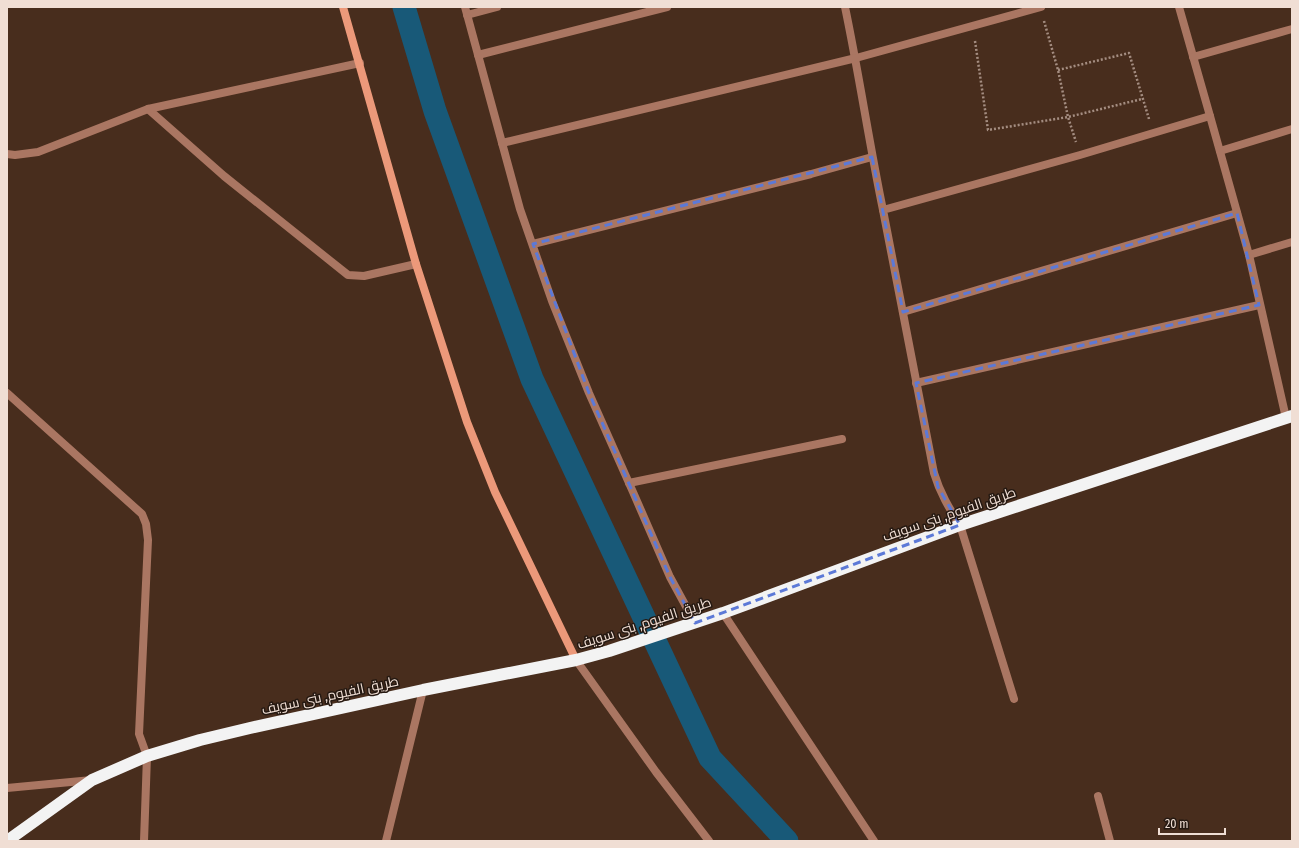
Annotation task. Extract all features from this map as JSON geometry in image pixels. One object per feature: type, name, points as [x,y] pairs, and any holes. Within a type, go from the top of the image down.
[{"type":"highway","name":"طريق الفيوم, بنى سويف","points":[[7,841],[92,780],[147,756],[243,729],[423,690],[576,660],[610,651],[723,613],[960,525],[1289,417]]},
{"type":"street","points":[[343,7],[416,264],[467,422],[495,492],[576,660],[656,772],[709,841]]},
{"type":"street","points":[[465,7],[520,209],[555,308],[589,393],[689,624]]},
{"type":"street","points":[[467,15],[497,7]]},
{"type":"street","points":[[478,55],[667,7]]},
{"type":"street","points":[[845,7],[856,58],[872,157],[938,487],[944,500],[960,525],[1014,699]]},
{"type":"street","points":[[502,143],[856,58],[1041,7]]},
{"type":"street","points":[[1179,7],[1249,256],[1259,305],[1289,417]]},
{"type":"street","points":[[1193,58],[1292,29]]},
{"type":"street","points":[[7,154],[15,155],[38,152],[148,109],[360,63]]},
{"type":"street","points":[[148,109],[224,176],[348,275],[364,276],[416,264]]},
{"type":"street","points":[[883,210],[1080,155],[1210,116]]},
{"type":"street","points":[[1220,151],[1292,129]]},
{"type":"street","points":[[533,244],[811,174],[872,157]]},
{"type":"street","points":[[903,312],[1237,213]]},
{"type":"street","points":[[1249,256],[1292,242]]},
{"type":"street","points":[[916,383],[1259,305]]},
{"type":"street","points":[[7,393],[142,514],[146,524],[148,540],[139,734],[147,756],[144,841]]},
{"type":"street","points":[[629,483],[842,439]]},
{"type":"street","points":[[723,613],[874,841]]},
{"type":"street","points":[[386,841],[423,690]]},
{"type":"street","points":[[7,788],[92,780]]},
{"type":"street","points":[[1098,796],[1110,841]]},
{"type":"path","points":[[1041,7],[1058,70],[1068,117],[1080,155]]},
{"type":"path","points":[[973,26],[988,130],[1068,117],[1142,99]]},
{"type":"path","points":[[1058,70],[1129,53],[1142,99],[1154,133]]},
{"type":"highlighted area","points":[[872,157],[903,312],[1237,213],[1259,305],[916,383],[938,487],[960,525],[695,623],[670,577],[589,393],[533,244]]},
{"type":"waterway","points":[[404,7],[435,111],[532,379],[710,758],[787,841]]}]
